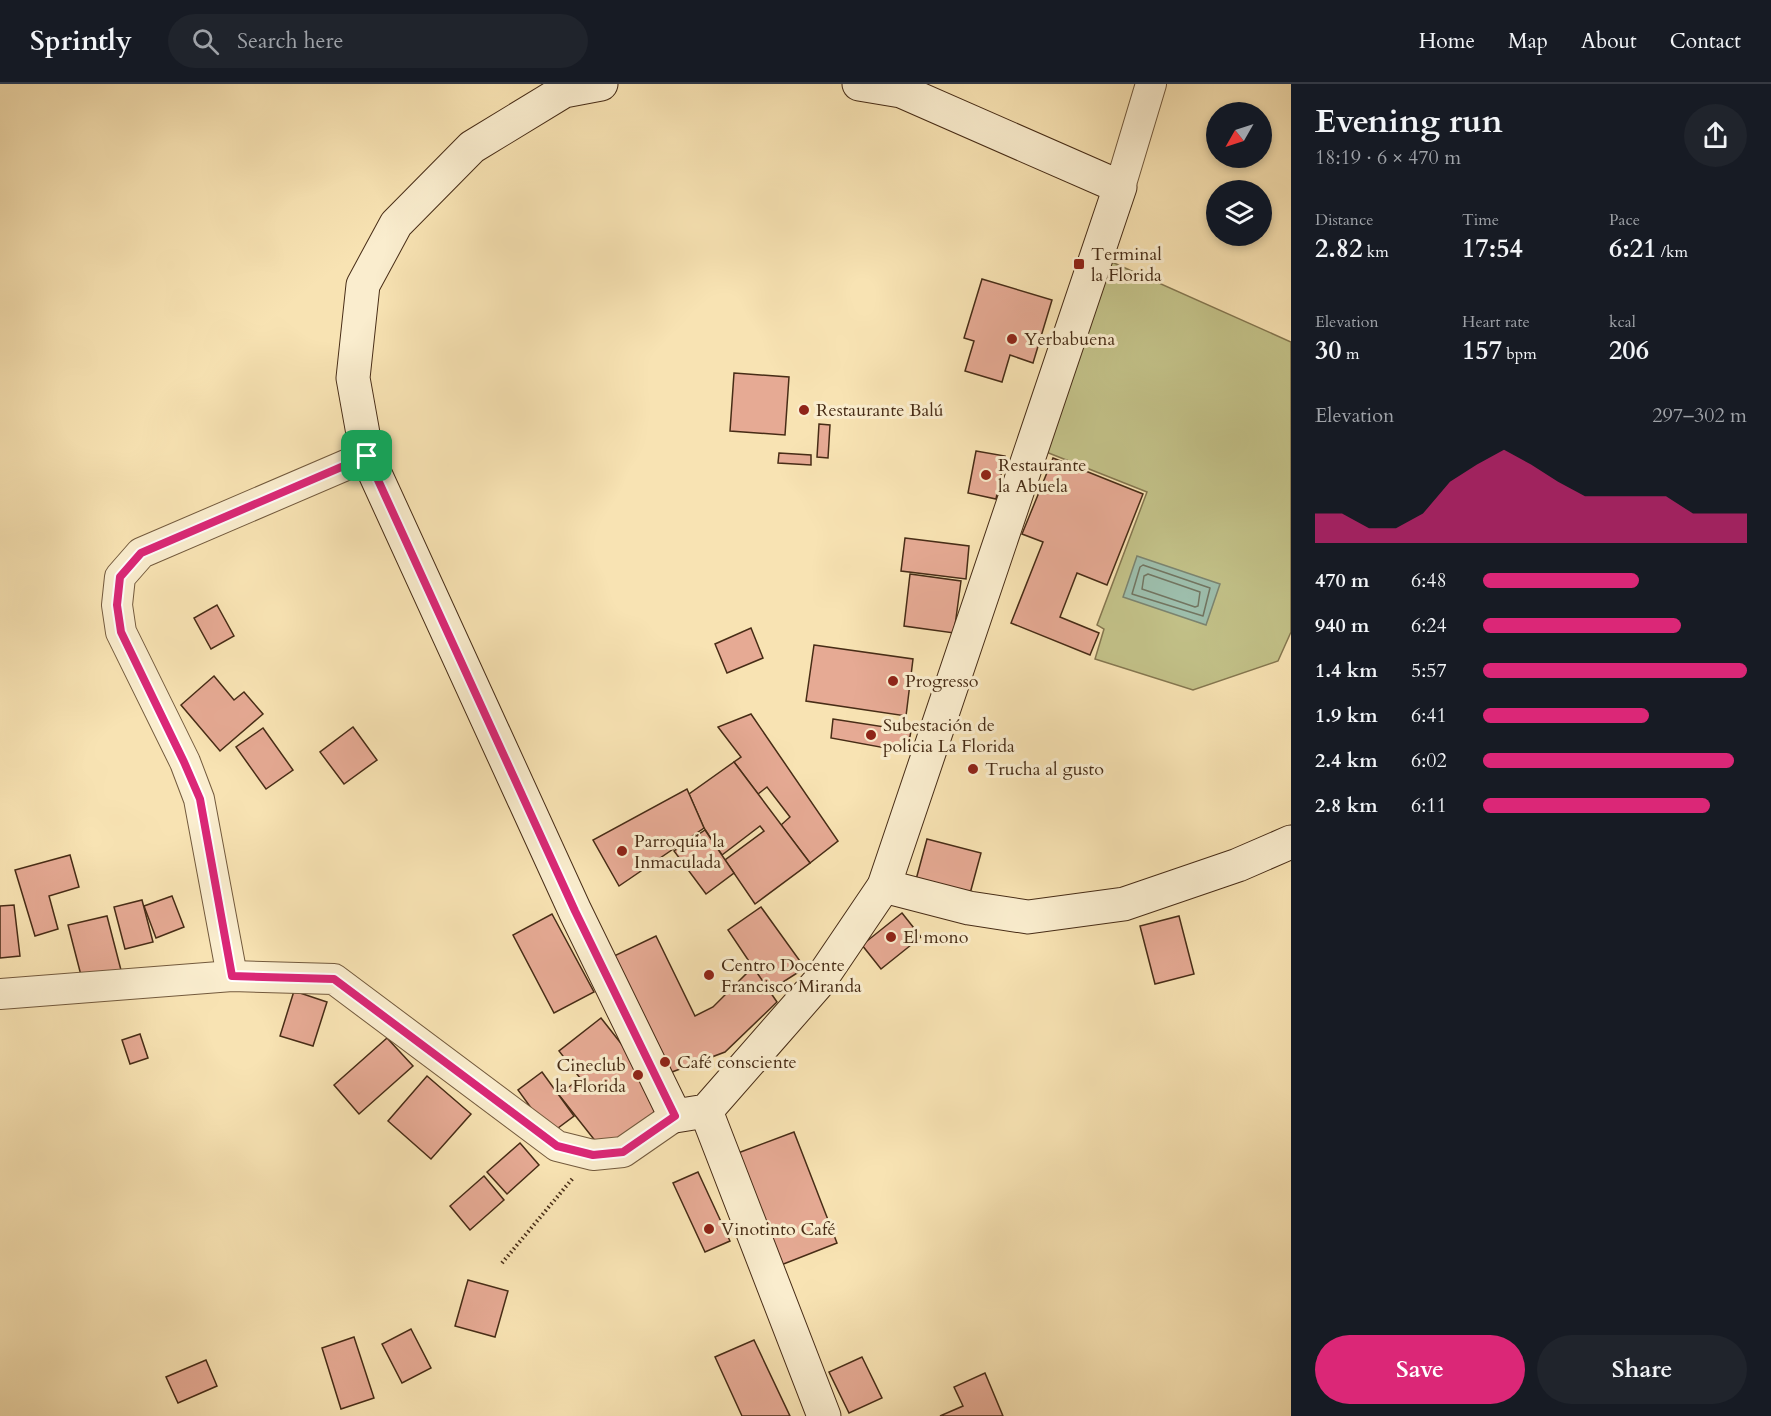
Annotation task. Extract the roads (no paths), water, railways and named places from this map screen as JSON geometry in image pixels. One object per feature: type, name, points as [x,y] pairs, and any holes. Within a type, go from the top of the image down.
[{"type":"street","points":[[601,84],[564,91],[472,147],[396,224],[363,285],[353,378],[367,456],[575,911],[691,1114],[824,1416]]},
{"type":"street","points":[[859,84],[901,91],[1120,187]]},
{"type":"street","points":[[0,994],[232,976],[334,979],[557,1146],[593,1155],[623,1152],[691,1114],[819,982],[884,886],[1120,187],[1151,84]]},
{"type":"street","points":[[232,976],[200,799],[121,632],[117,605],[120,577],[141,553],[367,456]]},
{"type":"street","points":[[884,886],[969,908],[1028,917],[1124,904],[1238,865],[1291,842]]},
{"type":"water","points":[[1137,556],[1220,584],[1206,625],[1123,597]]},
{"type":"place","name":"Terminal la Florida","points":[[1079,264]]},
{"type":"place","name":"Yerbabuena","points":[[1012,339]]},
{"type":"place","name":"Restaurante Balú","points":[[804,410]]},
{"type":"place","name":"Restaurante la Abuela","points":[[986,475]]},
{"type":"place","name":"Progresso","points":[[893,681]]},
{"type":"place","name":"Subestación de policia La Florida","points":[[871,735]]},
{"type":"place","name":"Trucha al gusto","points":[[973,769]]},
{"type":"place","name":"Parroquia la Inmaculada","points":[[622,851]]},
{"type":"place","name":"El mono","points":[[891,937]]},
{"type":"place","name":"Centro Docente Francisco Miranda","points":[[709,975]]},
{"type":"place","name":"Café consciente","points":[[665,1062]]},
{"type":"place","name":"Cineclub la Florida","points":[[638,1075]]},
{"type":"place","name":"Vinotinto Café","points":[[709,1229]]}]
